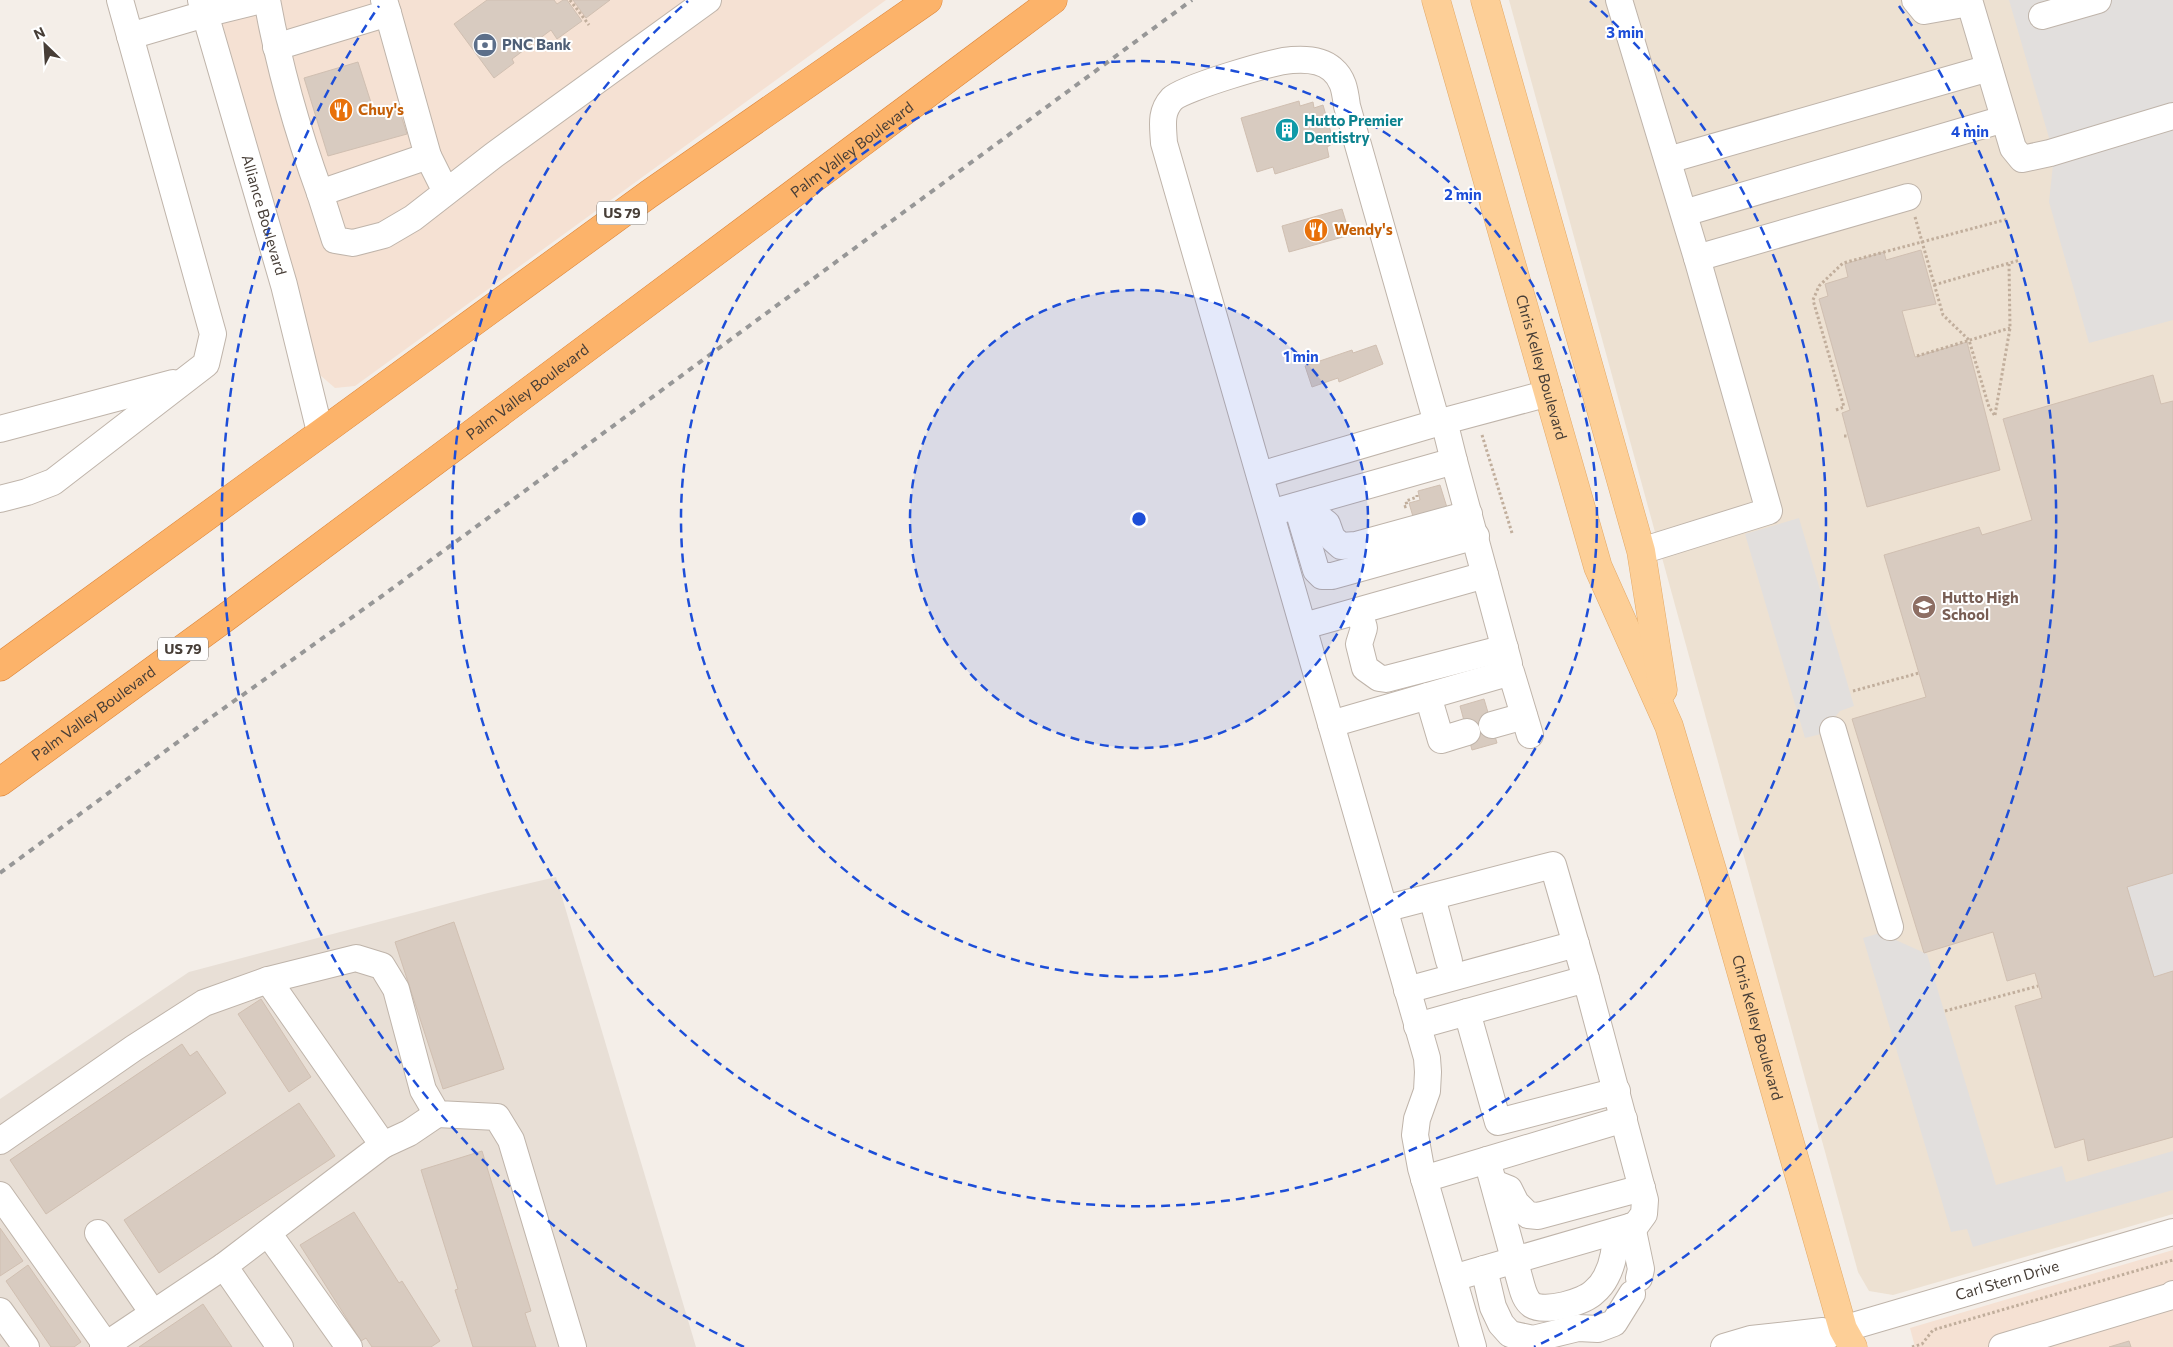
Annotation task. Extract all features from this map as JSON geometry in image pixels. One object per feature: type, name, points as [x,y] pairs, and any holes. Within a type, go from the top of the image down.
[{"type":"highway","name":"US 79","points":[[0,667],[649,194],[928,0]]},
{"type":"highway","name":"Palm Valley Boulevard","points":[[0,782],[240,606],[1053,0]]},
{"type":"main road","name":"Chris Kelley Boulevard","points":[[1436,0],[1598,567],[1669,726],[1716,882],[1846,1341]]},
{"type":"main road","name":"Chris Kelley Boulevard","points":[[1484,0],[1641,551],[1669,726]]},
{"type":"street","points":[[0,499],[27,492],[53,482],[206,364],[213,334],[120,0]]},
{"type":"street","points":[[130,36],[203,7],[261,0]]},
{"type":"street","points":[[268,0],[276,47],[305,152],[335,240],[353,243],[384,235],[413,218],[708,0]]},
{"type":"street","points":[[1619,0],[1684,213],[1769,512],[1641,551]]},
{"type":"street","points":[[1915,0],[1924,11],[1969,1],[2013,148],[2022,159],[2078,145],[2173,116]]},
{"type":"street","points":[[2042,16],[2098,0]]},
{"type":"street","name":"Alliance Boulevard","points":[[203,7],[282,277],[320,432]]},
{"type":"street","points":[[276,47],[386,7],[428,156],[446,192]]},
{"type":"street","points":[[1428,696],[1440,740],[1479,729],[1527,725],[1454,461],[1440,422],[1347,106],[1344,82],[1332,68],[1314,60],[1290,60],[1207,82],[1173,98],[1163,114],[1164,143],[1427,1058],[1427,1091],[1417,1119],[1416,1135],[1424,1179],[1473,1347]]},
{"type":"street","points":[[1668,160],[1989,68]]},
{"type":"street","points":[[1684,213],[2004,119]]},
{"type":"street","points":[[320,193],[428,156]]},
{"type":"street","points":[[1697,258],[1908,197]]},
{"type":"street","points":[[0,429],[184,380]]},
{"type":"street","points":[[1260,475],[1440,422],[1549,393]]},
{"type":"street","points":[[1271,514],[1309,508],[1454,461]]},
{"type":"street","points":[[1309,508],[1316,570],[1322,576],[1332,576],[1472,525]]},
{"type":"street","points":[[1309,508],[1327,524],[1332,538],[1341,546],[1356,545],[1416,529],[1472,525]]},
{"type":"street","points":[[1304,626],[1362,620],[1485,575]]},
{"type":"street","points":[[1362,620],[1359,644],[1365,668],[1379,678],[1386,679],[1508,660]]},
{"type":"street","points":[[1331,724],[1428,696],[1508,660]]},
{"type":"street","points":[[1833,730],[1890,927]]},
{"type":"street","points":[[1384,909],[1553,865],[1586,979],[1610,1093],[1624,1118],[1645,1200],[1644,1214],[1636,1225],[1453,1278]]},
{"type":"street","points":[[1432,897],[1449,962]]},
{"type":"street","points":[[1407,990],[1576,944]]},
{"type":"street","points":[[0,1142],[134,1048],[204,1003],[268,980],[356,958],[382,966],[396,989],[423,1090],[437,1114]]},
{"type":"street","points":[[1417,1026],[1469,1018],[1586,979]]},
{"type":"street","points":[[268,980],[384,1145]]},
{"type":"street","points":[[1469,1018],[1498,1122],[1610,1093]]},
{"type":"street","points":[[0,1195],[104,1346],[224,1266],[384,1145],[409,1133],[437,1114],[497,1117],[511,1140],[574,1347]]},
{"type":"street","points":[[1424,1179],[1490,1171],[1624,1118]]},
{"type":"street","points":[[1490,1171],[1509,1190],[1516,1203],[1528,1215],[1538,1216],[1642,1188]]},
{"type":"street","points":[[1490,1171],[1525,1296],[1532,1304],[1542,1308],[1558,1306],[1581,1300],[1594,1293],[1606,1278],[1624,1229]]},
{"type":"street","points":[[1484,1269],[1494,1307],[1501,1324],[1510,1334],[1533,1339],[1578,1328],[1598,1328],[1614,1323],[1635,1286],[1641,1269],[1624,1229]]},
{"type":"street","points":[[98,1233],[153,1313]]},
{"type":"street","points":[[268,1233],[349,1347]]},
{"type":"street","name":"Carl Stern Drive","points":[[1802,1347],[1846,1341],[2172,1236]]},
{"type":"street","points":[[224,1266],[280,1347]]},
{"type":"street","points":[[2002,1347],[2172,1296],[2173,1294]]},
{"type":"street","points":[[0,1311],[26,1347]]},
{"type":"street","name":"Carl Stern Drive","points":[[1724,1347],[1751,1339],[1846,1341]]},
{"type":"path","points":[[570,0],[589,25]]},
{"type":"path","points":[[1836,410],[1844,407],[1812,300],[1819,286],[1843,263],[2008,219]]},
{"type":"path","points":[[1923,241],[1943,315],[1970,340],[1989,407],[1995,416],[2010,328],[2009,264]]},
{"type":"path","points":[[1934,285],[2020,260]]},
{"type":"path","points":[[1917,356],[2010,328]]},
{"type":"path","points":[[1474,438],[1483,435],[1512,533]]},
{"type":"path","points":[[1853,691],[1919,672]]},
{"type":"path","points":[[1945,1012],[2038,986]]},
{"type":"path","points":[[1912,1347],[1922,1344],[1933,1330],[2173,1260]]},
{"type":"shaded area","points":[[214,0],[886,0],[355,386],[335,388],[320,375]]},
{"type":"shaded area","name":"Hutto High School","points":[[1509,0],[2173,0],[2173,1214],[1893,1295],[1869,1291],[1858,1272]]},
{"type":"shaded area","points":[[2009,0],[2173,0],[2173,320],[2089,343],[2049,202],[2054,155]]},
{"type":"shaded area","points":[[1799,518],[1854,706],[1840,711],[1821,734],[1805,738],[1745,534]]},
{"type":"shaded area","points":[[2173,873],[2173,971],[2154,977],[2127,887]]},
{"type":"shaded area","points":[[556,877],[696,1347],[0,1347],[0,1099],[189,972],[488,893]]},
{"type":"shaded area","points":[[1880,933],[1927,954],[1996,1185],[2062,1166],[2066,1182],[2173,1151],[2173,1190],[1973,1247],[1967,1229],[1951,1232],[1863,938]]},
{"type":"shaded area","points":[[2173,1250],[2173,1347],[1915,1347],[1910,1328]]},
{"type":"building","points":[[487,0],[554,0],[557,4],[567,0],[582,21],[557,39],[551,30],[512,59],[514,63],[494,78],[454,24]]},
{"type":"building","points":[[573,0],[610,0],[586,18]]},
{"type":"building","points":[[358,62],[374,112],[398,106],[407,134],[328,156],[304,78]]},
{"type":"building","name":"Hutto Premier Dentistry","points":[[1299,101],[1300,106],[1313,102],[1314,108],[1323,105],[1334,143],[1327,147],[1329,157],[1275,174],[1273,167],[1257,172],[1241,118]]},
{"type":"building","name":"Wendy's","points":[[1342,209],[1350,235],[1289,252],[1282,226]]},
{"type":"building","points":[[1921,250],[1936,304],[1902,311],[1915,357],[1967,342],[2000,470],[1867,507],[1842,413],[1850,410],[1819,299],[1828,296],[1825,284],[1848,277],[1845,264],[1884,252],[1886,260]]},
{"type":"building","points":[[1376,345],[1383,364],[1339,382],[1338,378],[1312,387],[1305,366],[1352,350],[1353,353]]},
{"type":"building","name":"Hutto High School","points":[[2153,375],[2161,404],[2173,401],[2173,873],[2127,887],[2154,977],[2173,971],[2173,1137],[2088,1161],[2084,1139],[2055,1148],[2015,1006],[2042,998],[2035,973],[2007,981],[1993,932],[1924,953],[1852,719],[1926,697],[1884,555],[1979,527],[1982,535],[2032,520],[2003,419]]},
{"type":"building","points":[[1440,485],[1449,514],[1414,520],[1409,503],[1420,500],[1418,491]]},
{"type":"building","points":[[1484,699],[1497,743],[1472,750],[1460,706]]},
{"type":"building","points":[[454,922],[504,1069],[443,1089],[395,942]]},
{"type":"building","points":[[261,999],[311,1077],[289,1092],[238,1014]]},
{"type":"building","points":[[182,1044],[190,1056],[197,1051],[226,1093],[46,1214],[10,1160]]},
{"type":"building","points":[[299,1103],[335,1156],[159,1273],[124,1220]]},
{"type":"building","points":[[482,1151],[531,1311],[525,1313],[536,1347],[473,1347],[455,1290],[458,1289],[421,1170]]},
{"type":"building","points":[[354,1212],[399,1283],[402,1281],[440,1341],[431,1347],[372,1347],[366,1338],[361,1341],[300,1245]]},
{"type":"building","points":[[0,1228],[23,1261],[0,1276]]},
{"type":"building","points":[[28,1265],[81,1342],[74,1347],[51,1347],[6,1281]]},
{"type":"building","points":[[203,1304],[232,1347],[139,1347]]},
{"type":"building","points":[[2129,1341],[2131,1347],[2109,1347]]},
{"type":"railway","points":[[0,873],[213,716],[382,596],[1192,0]]},
{"type":"place","name":"PNC Bank","points":[[485,45]]},
{"type":"place","name":"Chuy's","points":[[341,110]]},
{"type":"place","name":"Hutto Premier Dentistry","points":[[1287,130]]},
{"type":"place","name":"Wendy's","points":[[1316,230]]},
{"type":"place","name":"Hutto High School","points":[[1924,607]]}]
